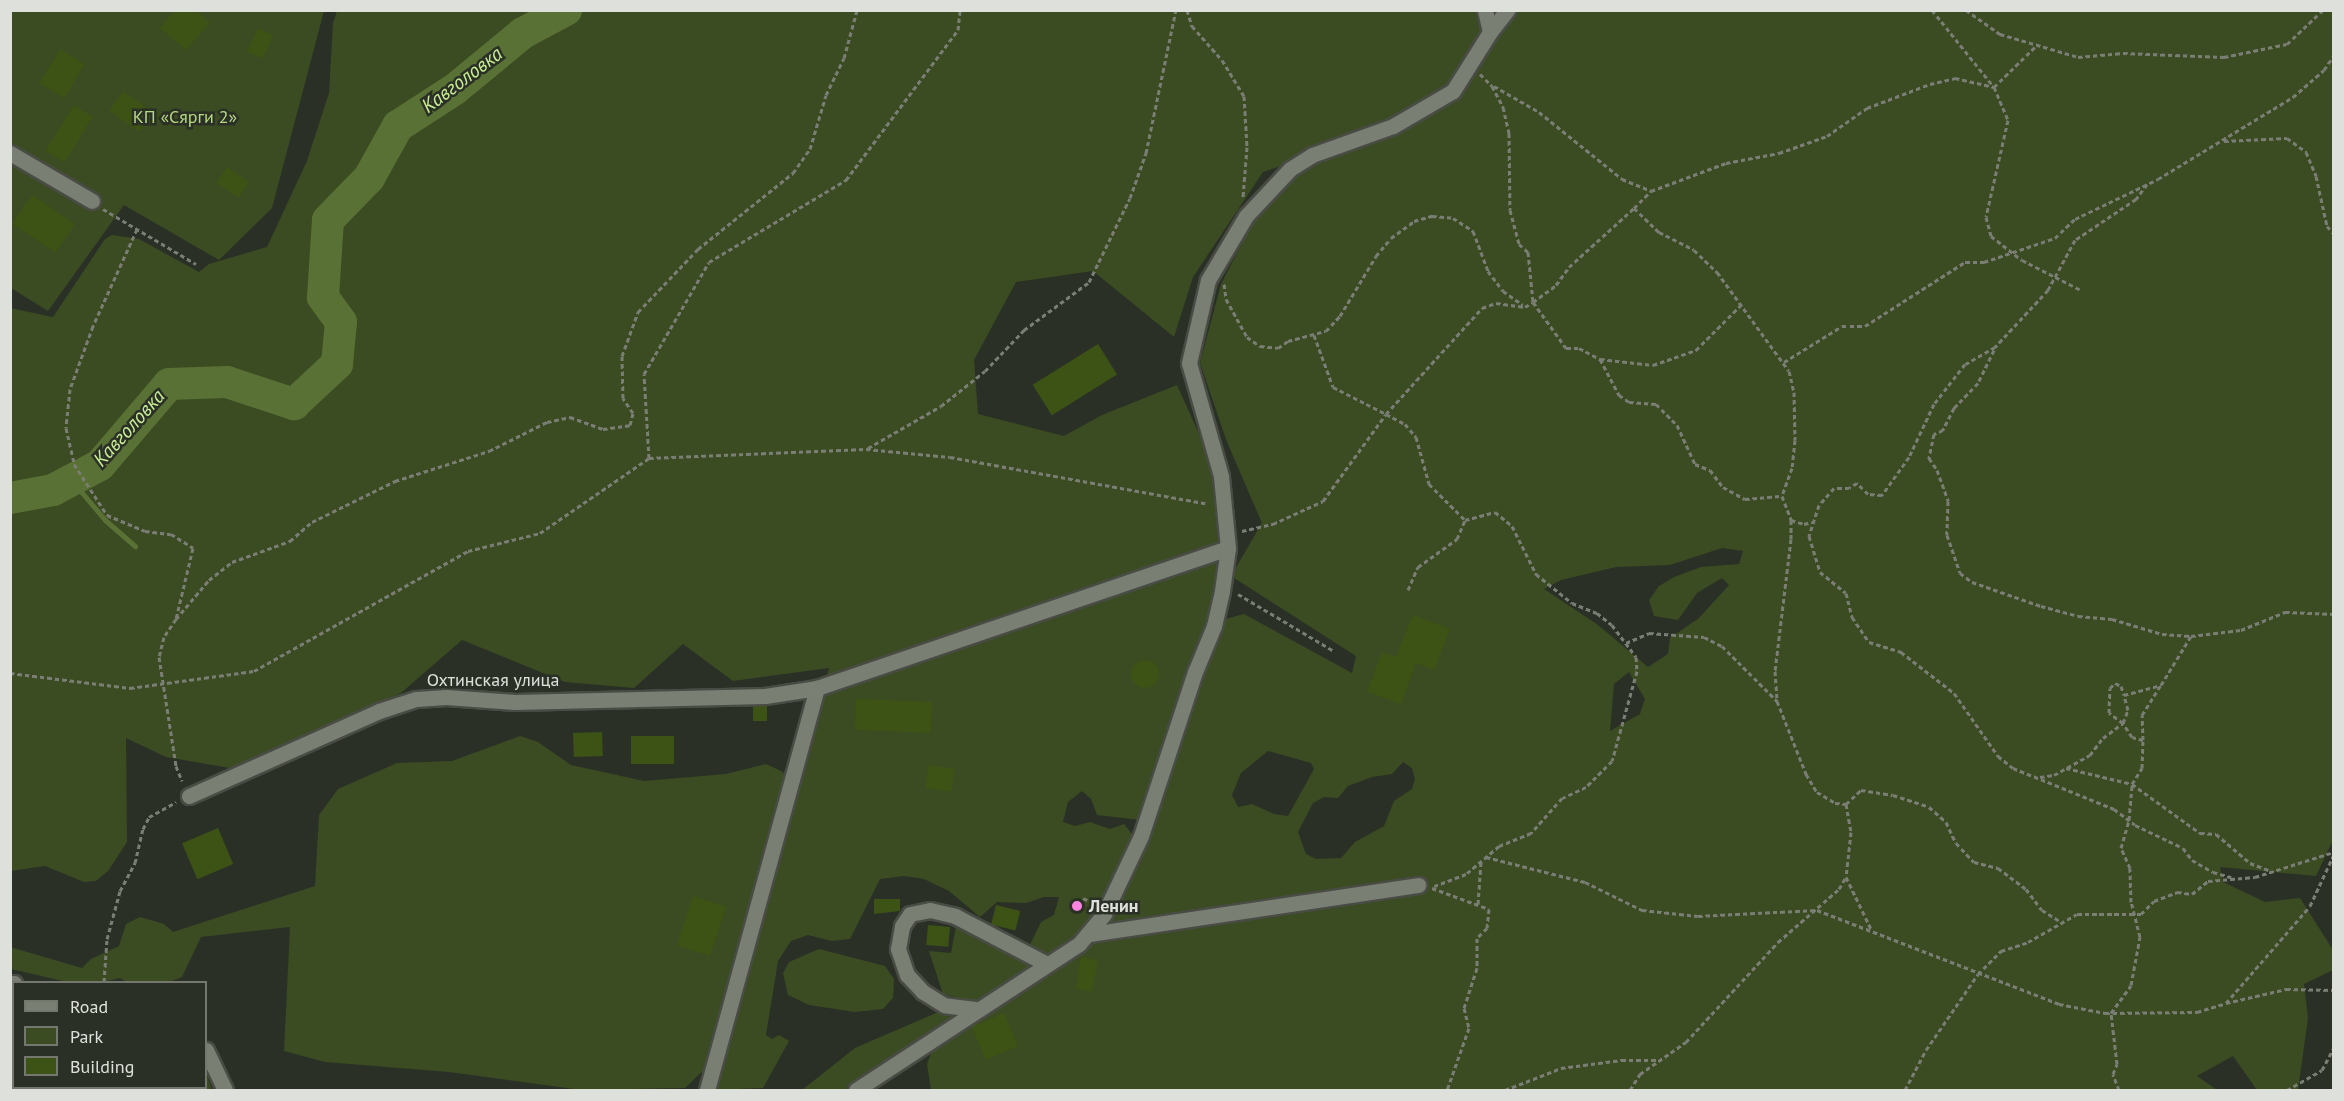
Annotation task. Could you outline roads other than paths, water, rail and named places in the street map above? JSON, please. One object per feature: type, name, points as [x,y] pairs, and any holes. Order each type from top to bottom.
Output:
[{"type":"street","points":[[1485,10],[1490,32]]},
{"type":"street","points":[[856,1090],[1090,934],[1107,909],[1141,836],[1195,672],[1214,626],[1222,591],[1228,541],[1221,476],[1189,363],[1208,280],[1246,216],[1274,182],[1312,155],[1394,126],[1453,91],[1490,32],[1507,10]]},
{"type":"street","points":[[10,153],[92,201]]},
{"type":"street","name":"Охтинская улица","points":[[189,796],[379,711],[416,699],[446,697],[515,702],[765,696],[817,688],[1228,541]]},
{"type":"street","points":[[707,1090],[817,688]]},
{"type":"street","points":[[1090,934],[1424,886]]},
{"type":"street","points":[[975,1009],[944,1005],[923,992],[907,975],[898,949],[902,926],[910,914],[930,910],[956,916],[1045,963]]},
{"type":"street","points":[[207,1052],[225,1090]]},
{"type":"waterway","name":"Кавголовка","points":[[10,498],[53,490],[100,465],[169,384],[227,382],[294,404],[337,364],[341,322],[323,297],[328,220],[369,178],[398,126],[455,89],[523,33],[566,10]]},
{"type":"waterway","points":[[73,482],[105,520],[135,546]]},
{"type":"place","name":"Ленин","points":[[1077,906]]},
{"type":"park label","name":"КП «Сярги 2»","points":[[185,117]]}]
